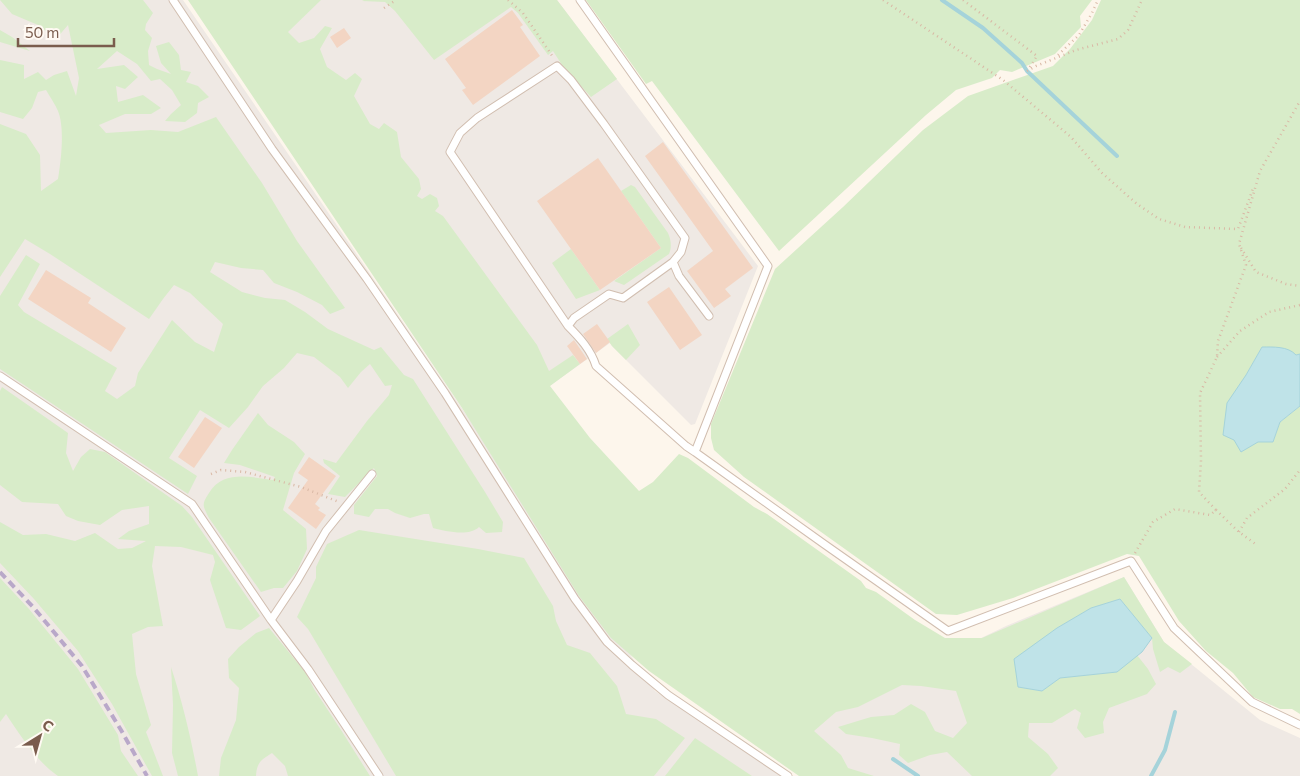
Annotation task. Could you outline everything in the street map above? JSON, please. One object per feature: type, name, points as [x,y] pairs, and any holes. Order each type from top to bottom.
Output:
[{"type":"lane","points":[[173,0],[272,149],[368,279],[445,393],[575,599],[607,642],[668,694],[788,776]]},
{"type":"lane","points":[[580,0],[768,266],[695,452]]},
{"type":"lane","points":[[568,326],[574,318],[609,294],[623,298],[673,262],[681,252],[685,238],[599,116],[571,80],[557,66],[477,118],[460,133],[450,152],[568,326],[593,355],[596,366],[686,446],[948,631],[1130,561],[1174,628],[1252,702],[1300,725]]},
{"type":"lane","points":[[673,262],[679,276],[709,316]]},
{"type":"lane","points":[[0,376],[192,504],[271,620],[308,669],[379,776]]},
{"type":"lane","points":[[271,620],[297,581],[326,531],[372,474]]},
{"type":"path","points":[[384,8],[396,0]]},
{"type":"path","points":[[508,0],[524,13],[557,66]]},
{"type":"path","points":[[883,0],[1003,80],[1071,137],[1102,173],[1138,204],[1159,219],[1185,227],[1238,229],[1260,171],[1300,101]]},
{"type":"path","points":[[963,0],[1037,56],[1028,71],[1056,57],[1118,39],[1128,30],[1142,0]]},
{"type":"path","points":[[1056,57],[1079,35],[1098,0]]},
{"type":"path","points":[[1217,357],[1218,341],[1246,265],[1239,244],[1260,171]]},
{"type":"path","points":[[1239,244],[1256,272],[1286,284],[1300,286]]},
{"type":"path","points":[[1257,545],[1239,532],[1199,492],[1201,461],[1200,393],[1217,357],[1240,331],[1269,312],[1300,305]]},
{"type":"path","points":[[211,474],[221,470],[245,472],[301,487],[347,505]]},
{"type":"path","points":[[1239,532],[1247,518],[1285,489],[1300,470]]},
{"type":"path","points":[[1130,561],[1153,522],[1175,508],[1210,515],[1216,510]]},
{"type":"shaded area","points":[[0,0],[183,0],[655,691],[781,776],[0,776]]},
{"type":"shaded area","points":[[308,0],[557,0],[758,266],[695,424],[691,425],[610,343],[538,394],[272,27]]},
{"type":"shaded area","points":[[1124,577],[1164,642],[1260,720],[1300,738],[1300,776],[825,776],[761,731],[917,669],[1006,626]]},
{"type":"green space","points":[[0,0],[143,0],[153,13],[146,24],[145,30],[152,38],[148,51],[149,65],[171,74],[161,63],[156,46],[169,42],[179,55],[181,70],[191,72],[186,82],[198,86],[209,97],[198,103],[197,113],[185,122],[165,121],[181,105],[172,90],[160,79],[151,81],[137,64],[117,51],[97,69],[124,65],[138,77],[125,89],[116,86],[118,102],[143,95],[161,108],[151,114],[125,114],[99,125],[106,133],[151,130],[178,132],[216,117],[262,183],[297,241],[345,308],[330,314],[322,305],[274,283],[263,270],[241,268],[215,262],[210,272],[242,292],[265,298],[285,300],[328,329],[374,350],[381,347],[404,375],[413,379],[503,522],[502,532],[486,533],[479,527],[463,533],[444,531],[433,528],[429,514],[410,518],[388,509],[375,509],[369,517],[354,514],[354,505],[377,476],[374,468],[345,497],[328,494],[340,476],[324,463],[323,459],[336,463],[389,395],[392,385],[385,386],[370,364],[348,388],[340,377],[314,357],[297,353],[284,368],[263,386],[248,407],[229,428],[200,410],[169,458],[197,476],[188,494],[0,369],[0,296],[26,255],[40,264],[18,305],[24,312],[117,368],[105,391],[117,399],[135,386],[138,373],[172,320],[195,342],[214,352],[223,324],[190,293],[174,285],[149,319],[25,239],[0,277],[0,124],[26,134],[40,155],[41,191],[58,179],[62,135],[58,111],[46,90],[38,92],[32,108],[23,119],[0,112],[0,60],[24,65],[24,79],[38,72],[46,80],[67,71],[76,96],[79,78],[68,25],[56,39],[38,25],[12,14]]},
{"type":"green space","points":[[188,0],[321,0],[288,32],[299,43],[314,38],[325,26],[332,28],[320,49],[327,67],[346,80],[355,73],[362,79],[354,96],[370,124],[379,129],[384,123],[397,132],[401,157],[419,179],[421,189],[417,196],[422,199],[430,194],[437,198],[439,206],[435,211],[443,216],[537,345],[549,371],[573,355],[580,364],[550,386],[590,438],[639,491],[653,482],[679,454],[688,458],[754,507],[767,514],[861,581],[866,588],[876,592],[915,620],[945,638],[982,638],[1124,577],[1164,642],[1192,664],[1180,673],[1168,667],[1160,672],[1153,649],[1152,638],[1120,599],[1091,608],[1057,628],[1018,687],[1042,691],[1060,678],[1117,672],[1137,655],[1148,669],[1156,684],[1147,694],[1109,708],[1103,722],[1104,733],[1085,738],[1077,728],[1081,713],[1075,709],[1052,723],[1029,723],[1028,737],[1048,754],[1058,768],[1050,776],[972,776],[947,752],[930,755],[908,763],[899,755],[900,744],[846,734],[838,727],[871,717],[894,715],[911,704],[925,712],[935,731],[953,738],[967,723],[956,691],[902,685],[858,707],[836,712],[814,731],[841,755],[848,768],[874,776],[799,776],[649,671],[611,638],[579,596],[462,408]]},
{"type":"green space","points":[[557,0],[617,79],[591,97],[562,65],[553,51],[548,55],[518,13],[511,7],[434,60],[395,11],[385,2],[362,1]]},
{"type":"green space","points":[[586,0],[1092,0],[1080,16],[1081,27],[1055,54],[1012,72],[1000,70],[992,78],[956,90],[926,115],[779,251],[652,81],[646,84]]},
{"type":"green space","points":[[1101,0],[1300,0],[1300,354],[1296,355],[1262,347],[1246,375],[1258,442],[1273,442],[1280,422],[1300,406],[1300,714],[1292,709],[1280,709],[1253,697],[1233,673],[1206,651],[1179,621],[1139,556],[1127,554],[1013,598],[957,615],[936,614],[744,477],[714,450],[711,438],[711,424],[775,269],[923,130],[968,96],[1053,66],[1070,49],[1092,20]]},
{"type":"green space","points":[[0,30],[12,37],[30,51],[0,42]]},
{"type":"green space","points":[[631,185],[635,187],[668,233],[671,246],[669,254],[624,285],[614,281],[661,248],[621,191]]},
{"type":"green space","points":[[571,249],[600,290],[576,299],[552,263]]},
{"type":"green space","points":[[628,324],[640,345],[626,360],[607,339]]},
{"type":"green space","points":[[2,387],[68,433],[66,453],[73,471],[81,457],[90,449],[105,452],[182,506],[192,517],[260,616],[241,630],[226,628],[210,580],[215,562],[213,555],[181,547],[155,546],[152,566],[163,626],[148,627],[132,634],[136,674],[151,725],[146,732],[163,776],[152,776],[112,704],[78,651],[34,599],[0,563],[0,522],[23,535],[46,534],[75,541],[95,533],[118,549],[132,548],[146,541],[118,539],[129,531],[149,524],[149,506],[122,510],[100,525],[78,521],[66,516],[58,504],[22,502],[0,485],[0,391]]},
{"type":"green space","points":[[258,413],[268,425],[294,442],[305,454],[294,473],[283,510],[306,529],[307,549],[297,571],[283,588],[274,588],[261,592],[209,518],[204,506],[205,500],[215,486],[229,478],[246,477],[273,480],[275,477],[240,465],[224,463]]},
{"type":"green space","points":[[359,530],[524,558],[553,606],[556,621],[567,645],[590,653],[617,686],[626,714],[656,719],[685,738],[654,776],[396,776],[308,629],[297,617],[316,578],[316,567],[327,544]]},
{"type":"green space","points":[[0,578],[29,609],[78,669],[118,735],[121,751],[138,776],[58,776],[36,756],[6,714],[0,722]]},
{"type":"green space","points":[[269,628],[306,673],[314,689],[370,776],[288,776],[285,766],[272,753],[260,762],[257,767],[256,776],[219,776],[221,758],[236,720],[239,688],[229,678],[228,659],[256,633]]},
{"type":"green space","points":[[171,667],[193,748],[198,776],[178,776],[172,753],[173,705]]},
{"type":"green space","points":[[695,738],[752,776],[665,776]]},
{"type":"water","points":[[1262,347],[1280,348],[1289,350],[1296,355],[1300,354],[1300,406],[1280,422],[1273,442],[1258,442],[1241,452],[1234,440],[1223,435],[1227,403]]},
{"type":"water","points":[[1120,599],[1152,638],[1142,652],[1117,672],[1060,678],[1042,691],[1018,687],[1014,659],[1057,628],[1091,608]]},
{"type":"building","points":[[512,10],[523,25],[520,27],[540,56],[473,105],[462,90],[466,88],[445,59]]},
{"type":"building","points":[[344,28],[351,38],[337,48],[330,37]]},
{"type":"building","points":[[663,142],[753,268],[725,289],[731,296],[714,308],[687,271],[713,251],[645,156]]},
{"type":"building","points":[[598,158],[661,248],[600,290],[537,201]]},
{"type":"building","points":[[46,270],[91,298],[88,303],[126,328],[111,352],[28,299]]},
{"type":"building","points":[[669,287],[702,335],[680,350],[647,302]]},
{"type":"building","points":[[597,324],[610,342],[596,353],[583,334]]},
{"type":"building","points":[[574,340],[587,359],[580,364],[567,346]]},
{"type":"building","points":[[205,417],[222,428],[194,468],[178,457]]},
{"type":"building","points":[[309,457],[336,476],[315,504],[320,508],[318,510],[326,515],[316,529],[288,508],[308,480],[298,473]]},
{"type":"waterway","points":[[942,0],[983,28],[1022,63],[1027,71],[1117,156]]},
{"type":"waterway","points":[[1151,776],[1165,750],[1175,712]]},
{"type":"waterway","points":[[893,759],[918,776]]},
{"type":"railway","points":[[0,572],[34,608],[82,666],[147,776]]}]
